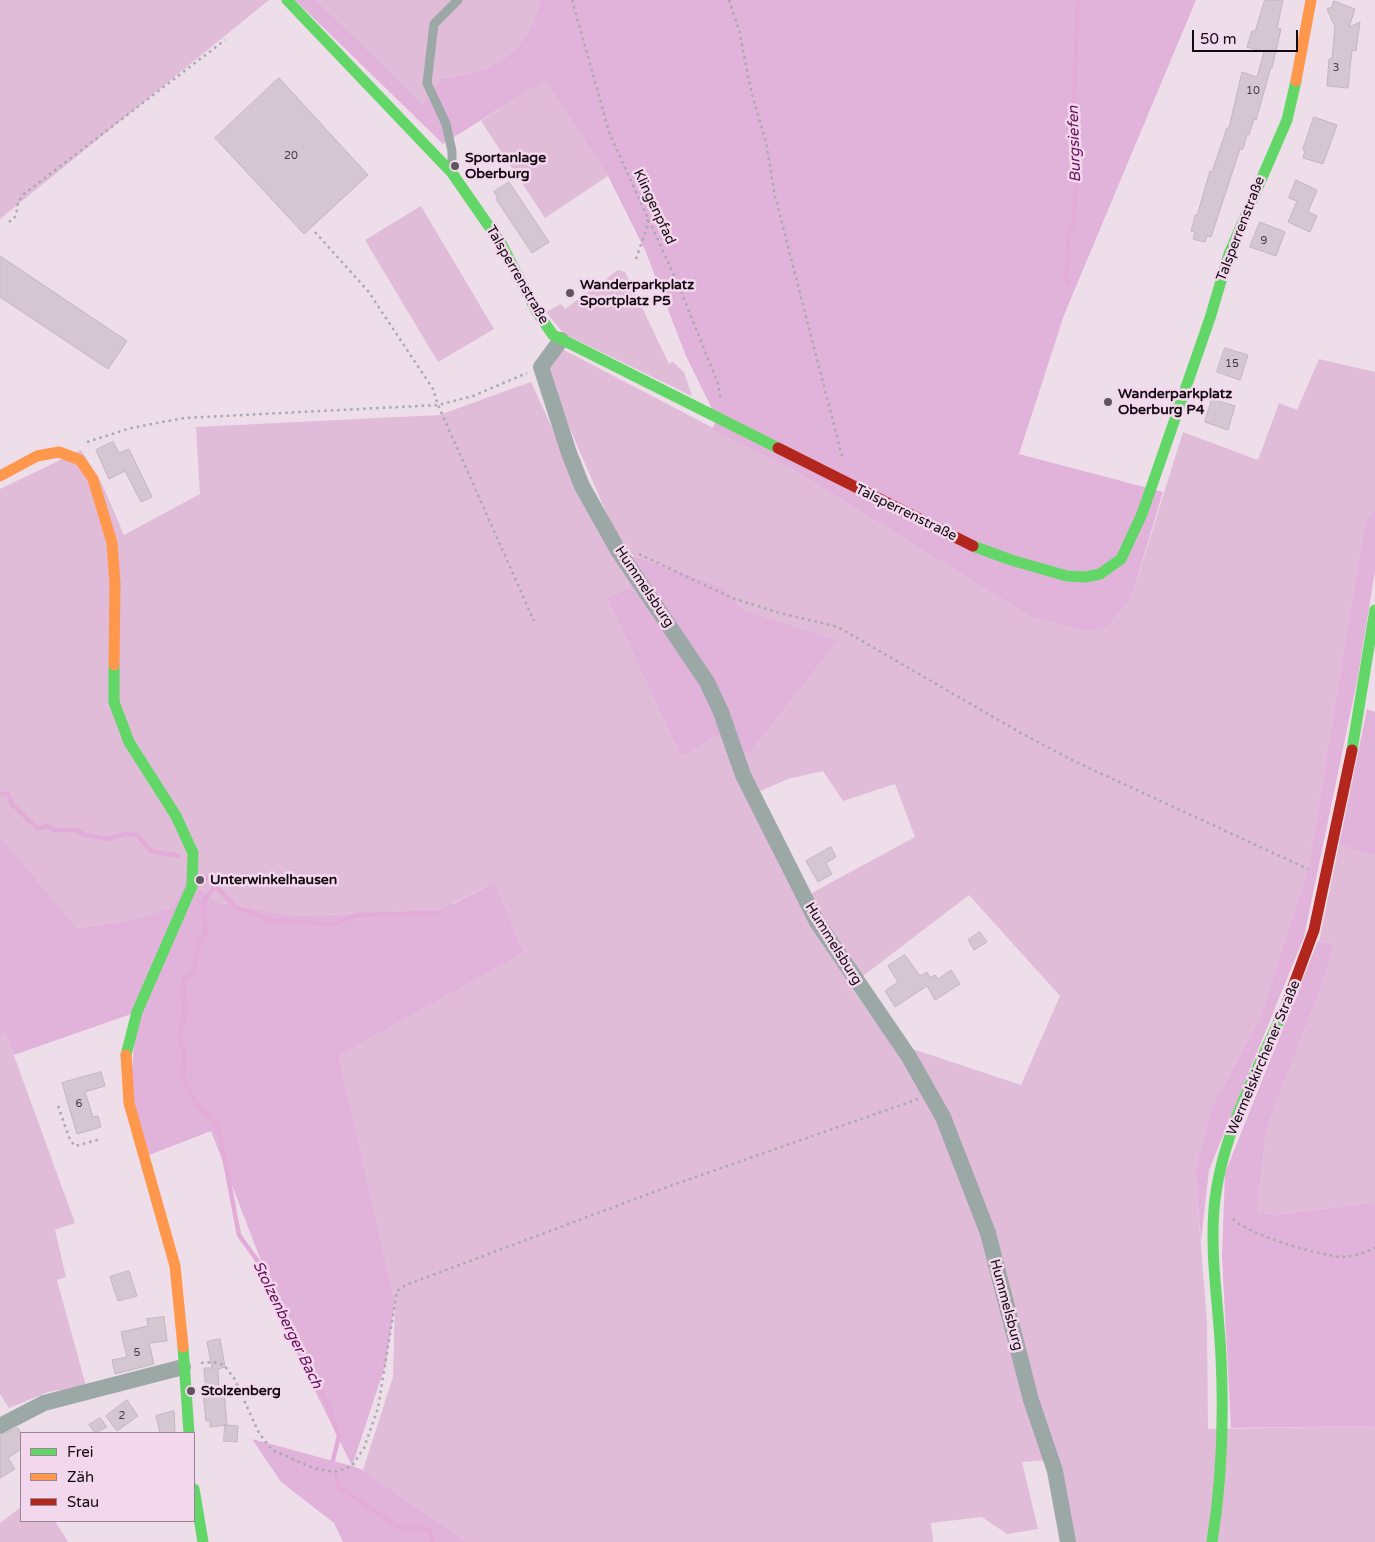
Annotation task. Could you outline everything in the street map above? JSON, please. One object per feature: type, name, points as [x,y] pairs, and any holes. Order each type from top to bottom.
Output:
[{"type":"street","name":"Talsperrenstraße","points":[[287,0],[452,173],[502,245],[544,324],[561,340],[964,542],[1033,568],[1067,576],[1086,577],[1100,574],[1116,564],[1127,549],[1142,514],[1210,318],[1229,254],[1292,105],[1310,0]]},
{"type":"street","points":[[541,367],[561,340]]},
{"type":"street","name":"Hummelsburg","points":[[541,367],[574,468],[619,552],[707,682],[721,712],[743,775],[817,922],[931,1094],[943,1117],[983,1215],[1031,1400],[1055,1471],[1068,1542]]},
{"type":"street","points":[[0,476],[37,456],[60,452],[75,456],[84,465],[99,496],[112,543],[115,622],[113,684],[119,719],[129,742],[176,816],[190,843],[194,865],[192,886],[181,915],[137,1012],[126,1051],[129,1103],[175,1266],[180,1295],[183,1367],[189,1432]]},
{"type":"street","name":"Wermelskirchener Straße","points":[[1212,1542],[1219,1498],[1222,1459],[1222,1358],[1213,1247],[1218,1181],[1224,1152],[1239,1110],[1286,1007],[1307,955],[1327,878],[1351,753],[1375,610]]},
{"type":"street","points":[[0,1426],[44,1404],[183,1367]]},
{"type":"street","points":[[195,1496],[203,1542]]},
{"type":"lane","points":[[452,173],[452,151],[448,131],[427,83],[434,24],[458,0]]},
{"type":"path","name":"Klingenpfad","points":[[572,0],[610,135],[648,216],[718,384],[721,406],[717,419]]},
{"type":"path","points":[[729,0],[740,30],[752,95],[766,142],[774,196],[839,438],[847,483]]},
{"type":"path","points":[[9,222],[16,216],[18,202],[24,194],[225,40]]},
{"type":"path","points":[[636,259],[647,228],[648,216]]},
{"type":"path","points":[[315,232],[368,291],[433,388],[438,405],[534,620]]},
{"type":"path","points":[[60,452],[131,428],[184,418],[438,405],[473,396],[541,367]]},
{"type":"path","points":[[619,552],[638,554],[732,598],[780,613],[838,627],[1019,732],[1074,760],[1327,878]]},
{"type":"path","points":[[183,1367],[213,1362],[224,1366],[234,1378],[259,1433],[272,1450],[313,1468],[335,1472],[352,1466],[364,1448],[378,1408],[397,1291],[406,1285],[670,1186],[931,1094]]},
{"type":"path","points":[[58,1106],[70,1140],[76,1146],[101,1139]]},
{"type":"path","points":[[1231,1217],[1251,1231],[1332,1255],[1349,1256],[1375,1248]]},
{"type":"shaded area","points":[[0,0],[269,0],[0,219]]},
{"type":"shaded area","points":[[295,0],[317,0],[422,104],[441,78],[477,71],[492,65],[517,47],[534,19],[540,0],[1196,0],[1064,315],[1019,454],[1163,492],[1131,599],[1110,624],[1099,630],[1082,631],[1029,616],[790,468],[712,429],[717,419],[686,356],[645,250],[608,176],[545,80],[443,144]]},
{"type":"shaded area","points":[[317,0],[540,0],[534,19],[517,47],[492,65],[477,71],[441,78],[422,104]]},
{"type":"shaded area","points":[[545,79],[608,176],[545,218],[481,121]]},
{"type":"shaded area","points":[[421,206],[494,329],[438,362],[365,240]]},
{"type":"shaded area","points":[[618,270],[625,272],[669,364],[673,362],[684,372],[692,396],[564,334],[546,312],[561,304],[565,309]]},
{"type":"shaded area","points":[[562,349],[790,468],[1029,616],[1082,631],[1110,624],[1131,599],[1183,432],[1258,460],[1279,403],[1297,410],[1319,359],[1375,372],[1375,508],[1365,523],[1308,869],[1259,1020],[1211,1108],[1195,1169],[1207,1323],[1208,1429],[1375,1426],[1375,1542],[1072,1542],[1049,1460],[1022,1462],[1038,1529],[1007,1534],[982,1517],[931,1523],[933,1542],[467,1542],[363,1470],[393,1377],[395,1302],[339,1056],[524,953],[495,882],[453,903],[446,933],[411,911],[297,916],[216,902],[186,878],[173,907],[131,920],[75,928],[0,836],[0,489],[81,450],[103,486],[124,535],[200,494],[196,427],[439,415],[531,382],[586,502],[621,565],[630,587],[607,598],[681,757],[717,736],[749,754],[839,640],[743,610],[724,587],[634,556],[618,540],[561,408],[548,363]],"holes":[[[823,771],[843,801],[895,784],[915,837],[808,895],[747,797],[788,779]],[[969,895],[1060,996],[1021,1085],[889,1041],[850,986]]]},
{"type":"shaded area","points":[[1375,508],[1375,571],[1358,676],[1304,937],[1209,1170],[1201,1242],[1195,1169],[1211,1108],[1259,1020],[1308,869],[1365,523]]},
{"type":"shaded area","points":[[634,556],[724,587],[743,610],[839,640],[749,754],[717,736],[681,757],[607,598],[630,587],[621,565]]},
{"type":"shaded area","points":[[1367,709],[1375,712],[1375,856],[1339,845]]},
{"type":"shaded area","points":[[0,836],[76,928],[131,920],[173,907],[186,878],[216,902],[297,916],[441,910],[495,882],[524,953],[339,1056],[395,1302],[386,1363],[352,1466],[297,1354],[211,1131],[144,1157],[129,1103],[137,1012],[14,1055],[5,1032],[0,1035]]},
{"type":"shaded area","points":[[1339,845],[1375,856],[1375,1202],[1276,1215],[1257,1212],[1266,1130],[1321,988],[1334,945],[1319,941]]},
{"type":"shaded area","points":[[1318,941],[1334,945],[1321,988],[1266,1130],[1257,1212],[1276,1215],[1375,1202],[1375,1426],[1231,1428],[1222,1256],[1225,1173]]},
{"type":"shaded area","points":[[5,1031],[75,1223],[55,1230],[66,1277],[57,1280],[86,1386],[48,1392],[9,1408],[0,1394],[0,1035]]},
{"type":"shaded area","points":[[252,1439],[363,1470],[467,1542],[343,1542],[334,1523],[281,1482]]},
{"type":"shaded area","points":[[20,1508],[20,1522],[56,1522],[68,1542],[0,1542],[0,1523]]},
{"type":"building","points":[[1265,0],[1283,0],[1277,28],[1281,29],[1272,68],[1256,120],[1254,119],[1249,135],[1247,134],[1243,149],[1240,149],[1211,237],[1207,236],[1205,242],[1193,239],[1195,232],[1191,231],[1195,215],[1197,216],[1210,171],[1212,172],[1227,128],[1229,128],[1242,72],[1257,77],[1264,52],[1247,47],[1252,31],[1255,31]]},
{"type":"building","points":[[1334,1],[1355,9],[1349,27],[1360,22],[1356,51],[1352,50],[1348,88],[1327,86],[1329,59],[1332,59],[1335,27],[1327,9],[1332,7]]},
{"type":"building","points":[[279,78],[368,175],[304,234],[215,138]]},
{"type":"building","points":[[1314,117],[1337,125],[1323,164],[1303,158],[1305,151],[1303,150]]},
{"type":"building","points":[[1296,180],[1317,190],[1308,212],[1317,216],[1310,232],[1288,222],[1297,201],[1289,198]]},
{"type":"building","points":[[509,182],[549,242],[532,253],[496,199],[498,198],[494,192]]},
{"type":"building","points":[[1260,222],[1285,232],[1276,256],[1250,247]]},
{"type":"building","points":[[0,256],[127,341],[108,369],[0,297]]},
{"type":"building","points":[[1225,348],[1248,355],[1240,380],[1217,372]]},
{"type":"building","points":[[1212,399],[1235,406],[1228,430],[1205,422]]},
{"type":"building","points":[[113,442],[119,453],[129,449],[152,497],[141,502],[125,471],[109,479],[96,450]]},
{"type":"building","points":[[831,847],[836,857],[826,863],[832,874],[818,882],[806,861]]},
{"type":"building","points":[[980,932],[987,942],[974,950],[968,940]]},
{"type":"building","points":[[905,955],[920,976],[927,972],[930,978],[935,975],[938,979],[951,970],[960,984],[935,1000],[927,986],[895,1007],[885,991],[898,982],[888,966]]},
{"type":"building","points":[[101,1072],[105,1086],[85,1092],[93,1117],[98,1116],[101,1127],[77,1134],[62,1083]]},
{"type":"building","points":[[129,1271],[137,1296],[118,1301],[110,1277]]},
{"type":"building","points":[[164,1317],[167,1341],[149,1343],[154,1364],[115,1374],[112,1360],[127,1357],[121,1332],[148,1326],[147,1319]]},
{"type":"building","points":[[220,1339],[225,1367],[218,1369],[219,1392],[224,1391],[227,1425],[210,1427],[210,1421],[206,1421],[203,1393],[206,1393],[204,1368],[212,1368],[207,1342]]},
{"type":"building","points":[[127,1400],[138,1416],[117,1431],[106,1416]]},
{"type":"building","points":[[174,1411],[175,1432],[160,1432],[156,1416]]},
{"type":"building","points":[[100,1418],[107,1427],[94,1432],[89,1425]]},
{"type":"building","points":[[225,1425],[238,1426],[237,1442],[224,1441]]},
{"type":"building","points":[[18,1428],[20,1432],[20,1450],[8,1458],[15,1469],[0,1478],[0,1436]]},
{"type":"waterway","name":"Burgsiefen","points":[[1069,284],[1065,277],[1069,254],[1067,235],[1074,222],[1078,178],[1073,120],[1078,0]]},
{"type":"waterway","points":[[0,794],[8,794],[12,804],[38,829],[47,826],[54,830],[76,830],[85,835],[107,839],[125,834],[137,835],[151,851],[178,856]]},
{"type":"waterway","points":[[207,878],[236,907],[271,921],[336,924],[356,915],[435,913]]},
{"type":"waterway","name":"Stolzenberger Bach","points":[[215,886],[203,903],[206,931],[198,947],[193,974],[185,979],[182,991],[186,1008],[179,1037],[185,1056],[182,1076],[196,1103],[209,1115],[219,1130],[239,1235],[262,1267],[330,1411],[339,1436],[333,1460]]},
{"type":"waterway","name":"Stolzenberger Bach","points":[[336,1476],[339,1487],[397,1526],[430,1530],[432,1542]]},
{"type":"traffic: fast","points":[[287,0],[452,173],[502,245],[537,312],[553,335],[778,448]]},
{"type":"traffic: fast","points":[[973,546],[1011,560],[1067,576],[1085,577],[1100,574],[1121,559],[1142,514],[1210,318],[1229,254],[1287,120],[1296,81]]},
{"type":"traffic: fast","points":[[1352,750],[1375,610]]},
{"type":"traffic: fast","points":[[114,665],[114,702],[129,742],[176,816],[193,853],[192,886],[137,1012],[126,1055]]},
{"type":"traffic: fast","points":[[1212,1542],[1220,1473],[1222,1426],[1221,1357],[1213,1246],[1214,1209],[1218,1182],[1232,1130],[1287,1003]]},
{"type":"traffic: fast","points":[[183,1347],[189,1432]]},
{"type":"traffic: fast","points":[[195,1495],[203,1542]]},
{"type":"traffic: slow","points":[[1296,81],[1311,0]]},
{"type":"traffic: slow","points":[[0,476],[37,456],[59,452],[80,460],[93,479],[112,543],[115,584],[114,665]]},
{"type":"traffic: slow","points":[[126,1055],[129,1103],[175,1266],[183,1347]]},
{"type":"traffic: jam","points":[[778,448],[973,546]]},
{"type":"traffic: jam","points":[[1287,1003],[1314,930],[1352,750]]},
{"type":"place","name":"Sportanlage Oberburg","points":[[455,166]]},
{"type":"place","name":"Wanderparkplatz Sportplatz P5","points":[[570,293]]},
{"type":"place","name":"Wanderparkplatz Oberburg P4","points":[[1108,402]]},
{"type":"place","name":"Unterwinkelhausen","points":[[200,880]]},
{"type":"place","name":"Stolzenberg","points":[[191,1391]]}]
